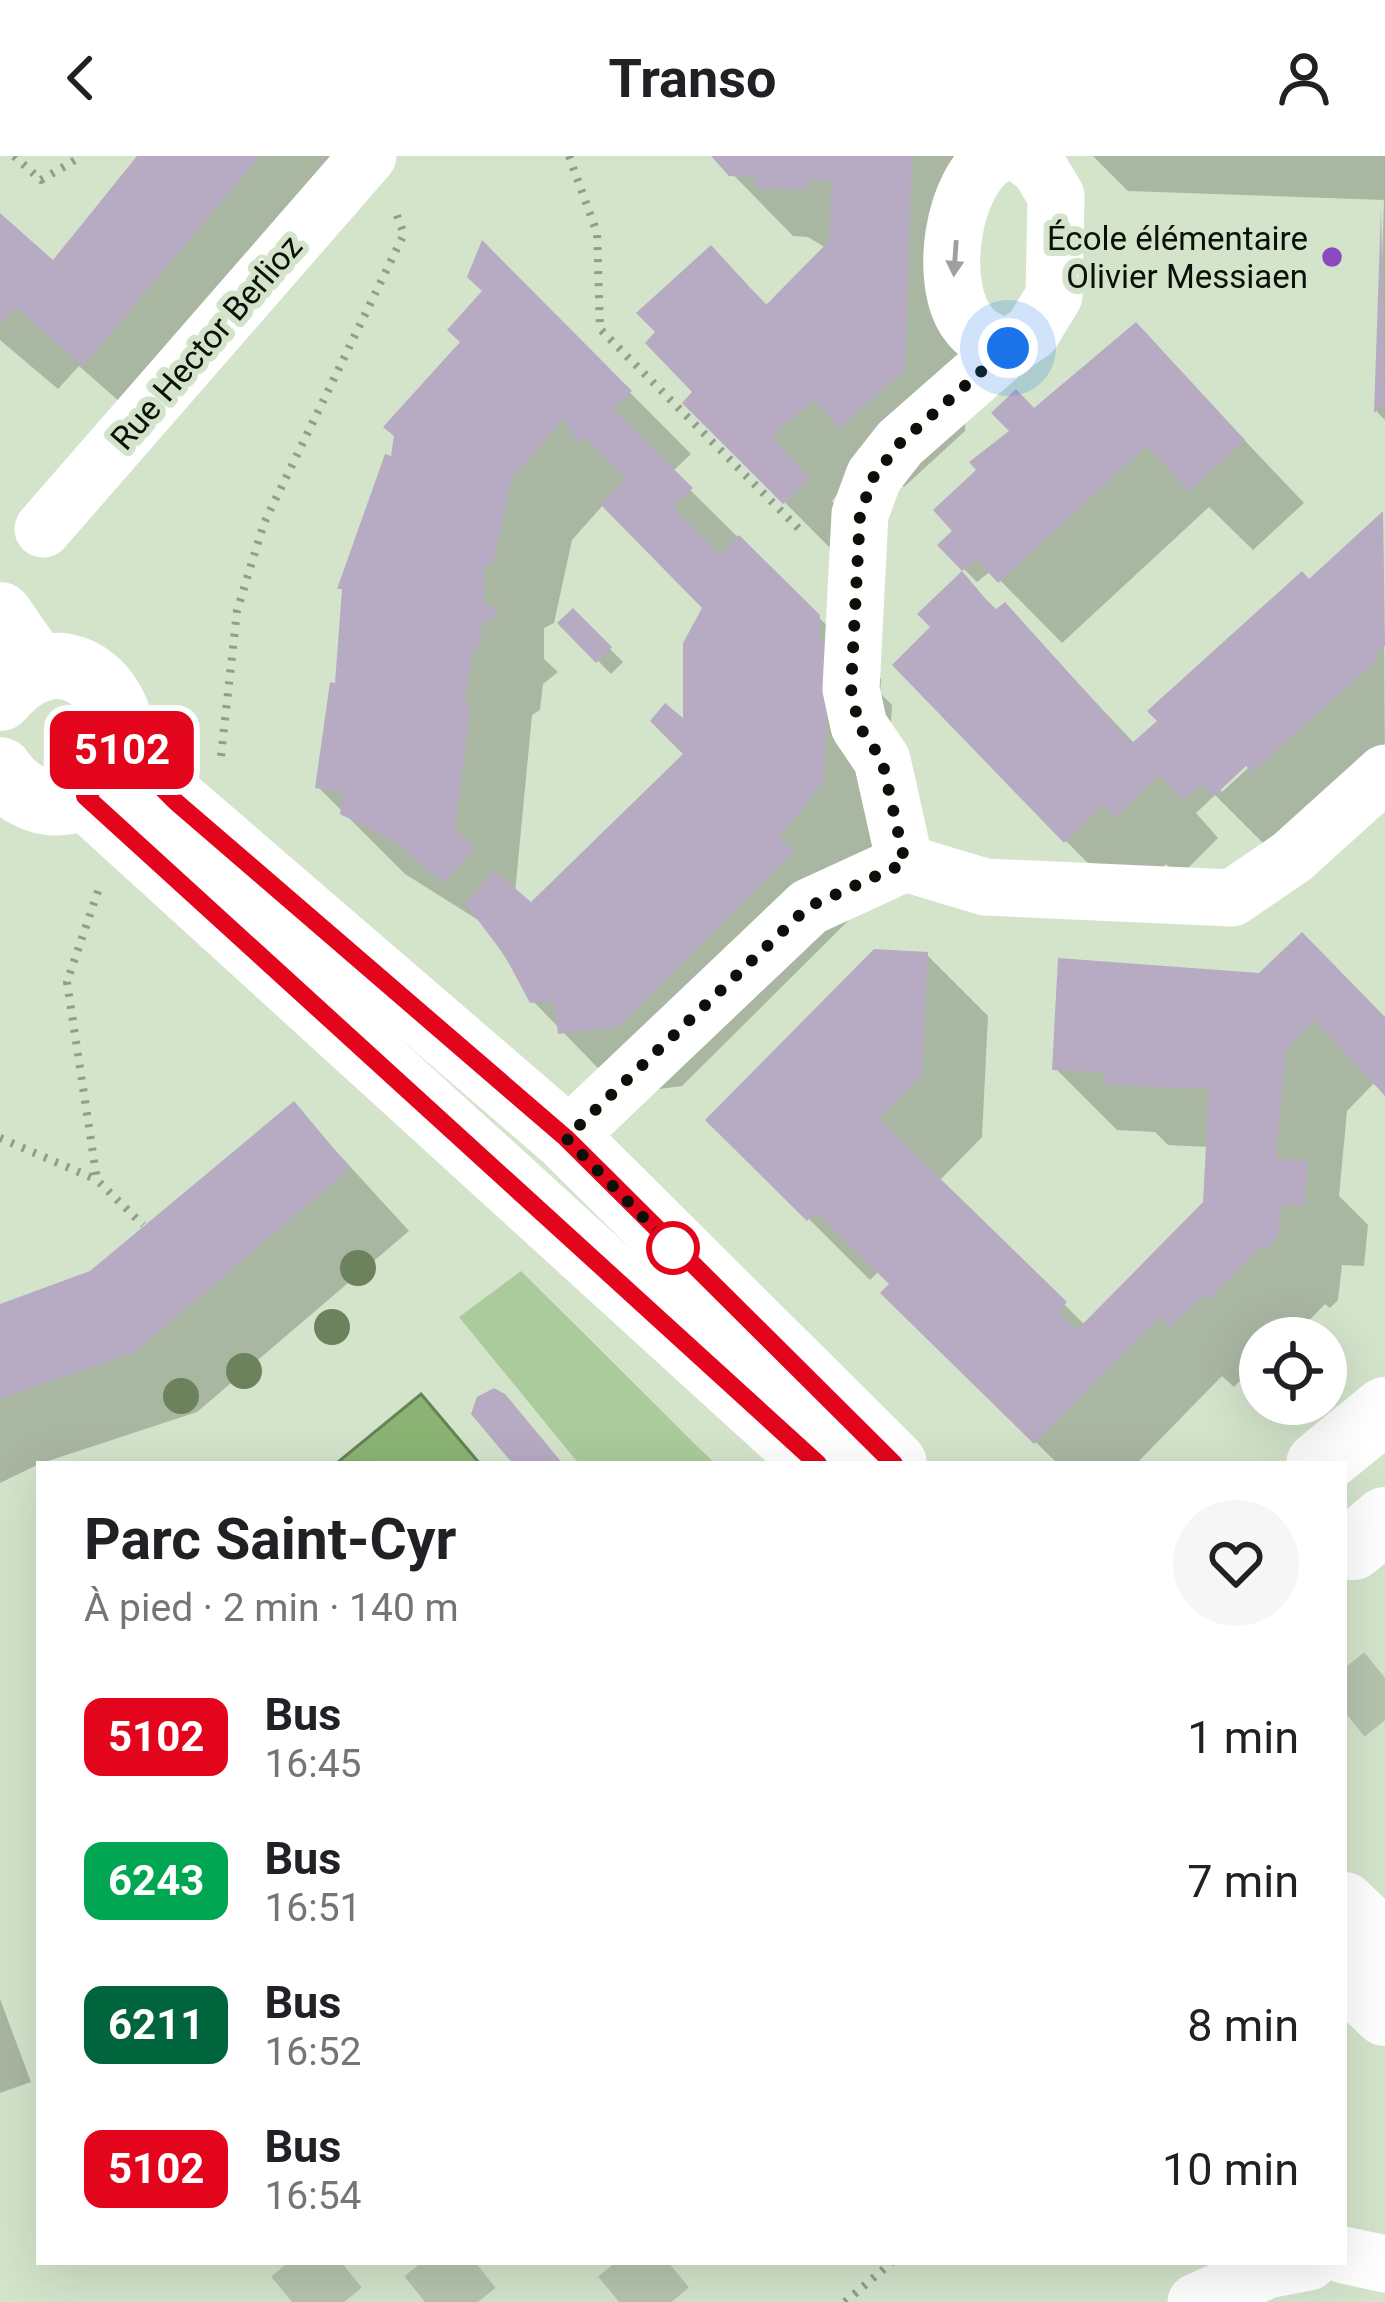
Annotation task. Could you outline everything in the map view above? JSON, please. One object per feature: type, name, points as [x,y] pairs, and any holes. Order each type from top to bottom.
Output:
[{"type":"main road","points":[[0,615],[19,684],[84,673],[117,704],[113,795],[308,997],[815,1461]]},
{"type":"main road","points":[[0,770],[22,793],[43,802],[113,795],[176,802],[566,1138],[891,1461]]},
{"type":"main road","points":[[308,997],[363,1012],[488,1120],[533,1136],[566,1138]]},
{"type":"main road","points":[[1323,1461],[1385,1410]]},
{"type":"main road","points":[[1347,1908],[1385,1945]]},
{"type":"main road","points":[[1347,1976],[1385,2013]]},
{"type":"street","points":[[995,156],[982,164],[959,196],[953,287],[966,321],[984,339],[1008,348]]},
{"type":"street","points":[[905,863],[882,760],[859,726],[851,689],[860,514],[874,476],[900,443],[1032,332],[1054,296],[1056,196],[1040,169],[1024,156]]},
{"type":"street","name":"Rue Hector Berlioz","points":[[44,529],[379,176]]},
{"type":"street","points":[[566,1138],[808,907],[905,863],[985,887],[1232,898],[1292,857],[1385,772]]},
{"type":"street","points":[[1347,2256],[1385,2264]]},
{"type":"street","points":[[1196,2302],[1267,2270],[1293,2265]]},
{"type":"path","points":[[14,156],[41,180],[82,156]]},
{"type":"path","points":[[569,156],[597,232],[601,328],[854,584]]},
{"type":"path","points":[[221,756],[237,611],[264,523],[404,234],[379,176]]},
{"type":"path","points":[[97,1180],[67,982],[94,898],[113,795]]},
{"type":"path","points":[[0,1138],[97,1180],[143,1225]]},
{"type":"path","points":[[845,2302],[888,2265]]},
{"type":"shaded area","points":[[521,1271],[713,1461],[577,1461],[459,1317]]},
{"type":"shaded area","points":[[421,1394],[477,1461],[339,1461]]},
{"type":"building","points":[[137,156],[260,156],[83,366],[16,307],[0,325],[0,213],[53,260]]},
{"type":"building","points":[[711,156],[912,156],[905,369],[840,428],[814,400],[781,427],[773,438],[810,479],[783,504],[682,403],[692,392],[645,343],[655,332],[636,313],[711,245],[766,305],[829,241],[832,181],[807,180],[806,190],[755,188],[756,177],[729,176]]},
{"type":"building","points":[[1381,207],[1385,404],[1374,413]]},
{"type":"building","points":[[482,240],[632,391],[613,409],[693,488],[673,507],[720,554],[739,535],[820,615],[819,641],[832,641],[823,783],[779,837],[794,852],[620,1026],[558,1034],[554,1001],[530,1003],[505,956],[465,903],[495,871],[531,902],[683,754],[650,721],[665,703],[683,718],[683,643],[702,608],[600,504],[626,479],[585,437],[577,442],[564,418],[512,478],[493,562],[484,567],[484,604],[498,608],[495,618],[482,623],[479,648],[472,654],[455,829],[474,849],[444,883],[395,842],[340,814],[343,792],[315,788],[330,682],[335,683],[342,589],[337,589],[385,454],[391,456],[394,436],[383,427],[460,342],[447,330],[482,291],[467,277]]},
{"type":"building","points":[[1136,322],[1245,440],[1189,491],[1147,446],[998,583],[977,560],[962,571],[937,545],[952,531],[933,510],[976,470],[969,462],[1009,431],[991,413],[1016,389],[1034,408]]},
{"type":"building","points":[[1383,511],[1385,646],[1374,656],[1377,660],[1252,772],[1246,766],[1213,797],[1201,784],[1183,800],[1159,775],[1115,818],[1103,805],[1064,843],[892,665],[930,627],[917,614],[962,571],[995,610],[1005,602],[1132,743],[1157,721],[1147,711],[1302,571],[1309,579]]},
{"type":"building","points":[[573,608],[612,647],[596,663],[557,623]]},
{"type":"building","points":[[1302,932],[1385,1017],[1385,1096],[1315,1020],[1286,1049],[1276,1158],[1308,1161],[1304,1206],[1282,1205],[1277,1239],[1266,1249],[1262,1245],[1208,1300],[1203,1295],[1170,1328],[1159,1317],[1034,1444],[880,1293],[889,1284],[816,1212],[807,1221],[705,1120],[874,949],[928,952],[922,1075],[879,1119],[1067,1302],[1058,1312],[1077,1330],[1203,1202],[1209,1089],[1104,1085],[1105,1072],[1052,1070],[1058,958],[1259,973]]},
{"type":"building","points":[[294,1101],[350,1168],[135,1352],[0,1399],[0,1304],[90,1271]]},
{"type":"building","points":[[494,1388],[505,1394],[561,1461],[510,1461],[471,1414],[477,1397]]},
{"type":"tunnel","points":[[1347,1709],[1385,1678]]},
{"type":"tunnel","points":[[292,2302],[337,2265]]},
{"type":"tunnel","points":[[425,2302],[471,2265]]},
{"type":"tunnel","points":[[619,2302],[664,2265]]},
{"type":"bus line","name":"5102","points":[[815,1461],[85,796],[116,769],[123,749],[176,802],[566,1138],[891,1461]]},
{"type":"place","name":"École élémentaire Olivier Messiaen","points":[[1332,257]]},
{"type":"route","points":[[673,1248],[566,1138],[808,907],[905,863],[882,760],[859,726],[851,689],[860,514],[874,476],[900,443],[1008,348]]}]
